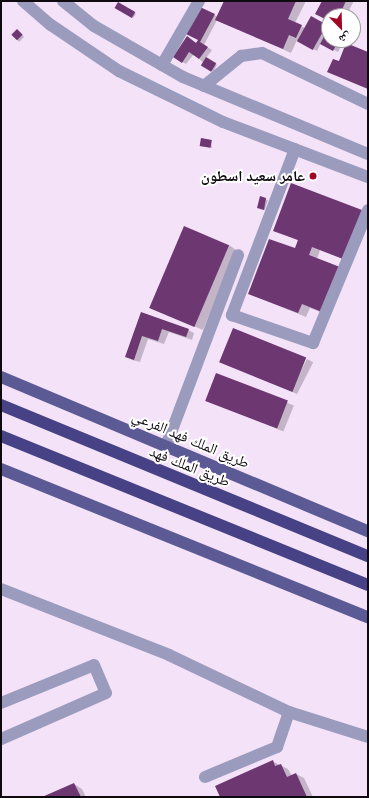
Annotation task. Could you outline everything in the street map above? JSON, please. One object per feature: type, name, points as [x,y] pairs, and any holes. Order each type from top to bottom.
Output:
[{"type":"highway","name":"طريق الملك فهد","points":[[1,405],[368,556]]},
{"type":"highway","points":[[1,436],[368,585]]},
{"type":"main road","name":"طريق الملك فهد الفرعي","points":[[1,377],[368,531]]},
{"type":"main road","points":[[1,469],[368,617]]},
{"type":"street","points":[[23,1],[51,25],[119,71],[223,122],[368,177]]},
{"type":"street","points":[[63,1],[94,26],[162,65],[204,86],[368,154]]},
{"type":"street","points":[[162,65],[199,1]]},
{"type":"street","points":[[204,86],[241,56],[262,54],[368,104]]},
{"type":"street","points":[[295,149],[232,315],[313,343],[368,210]]},
{"type":"street","points":[[166,446],[238,255]]},
{"type":"street","points":[[1,589],[169,655],[289,712],[368,737]]},
{"type":"street","points":[[1,703],[94,665],[106,693],[1,739]]},
{"type":"street","points":[[205,777],[277,746],[289,712]]},
{"type":"building","points":[[224,1],[296,1],[288,19],[302,25],[296,38],[289,35],[283,49],[215,20]]},
{"type":"building","points":[[322,1],[346,1],[343,8],[321,8],[321,17],[315,14]]},
{"type":"building","points":[[118,2],[135,12],[132,18],[114,8]]},
{"type":"building","points":[[200,7],[215,14],[200,42],[208,47],[199,59],[189,52],[182,63],[173,57],[187,36],[196,43],[198,40],[186,34]]},
{"type":"building","points":[[311,16],[321,22],[321,35],[313,50],[297,41]]},
{"type":"building","points":[[17,29],[23,35],[17,40],[11,35]]},
{"type":"building","points":[[327,48],[335,48],[333,51]]},
{"type":"building","points":[[344,48],[358,48],[368,52],[368,89],[327,72],[333,59],[339,61]]},
{"type":"building","points":[[206,57],[216,63],[211,72],[201,66]]},
{"type":"building","points":[[201,138],[212,140],[210,148],[200,146]]},
{"type":"building","points":[[291,183],[362,210],[343,259],[312,247],[309,255],[340,267],[322,312],[302,304],[298,313],[248,294],[269,239],[295,248],[298,240],[273,231]]},
{"type":"building","points":[[260,196],[266,198],[264,210],[257,208]]},
{"type":"building","points":[[184,226],[229,245],[194,327],[149,308]]},
{"type":"building","points":[[141,312],[189,329],[186,337],[162,329],[158,341],[142,336],[134,360],[125,357]]},
{"type":"building","points":[[233,328],[306,358],[292,392],[219,362]]},
{"type":"building","points":[[216,373],[288,401],[277,429],[205,401]]},
{"type":"building","points":[[273,760],[275,766],[281,764],[287,777],[296,773],[307,797],[220,797],[215,786]]},
{"type":"building","points":[[74,783],[81,797],[42,797]]},
{"type":"place","name":"عامر سعيد اسطون","points":[[313,176]]}]
